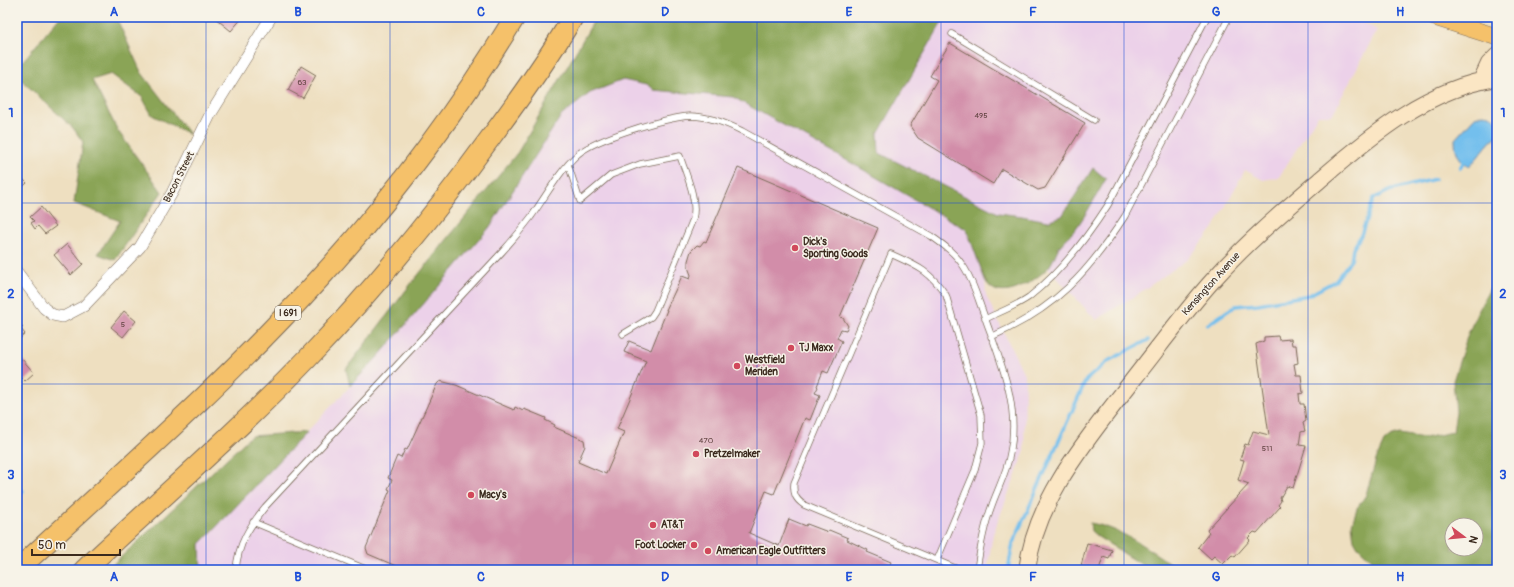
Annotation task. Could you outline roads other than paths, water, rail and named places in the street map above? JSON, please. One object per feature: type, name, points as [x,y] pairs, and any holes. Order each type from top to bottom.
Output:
[{"type":"highway","name":"I 691","points":[[17,570],[201,399],[320,278],[371,218],[439,131],[475,81],[515,17]]},
{"type":"highway","points":[[84,570],[273,393],[349,314],[397,258],[462,177],[525,90],[573,17]]},
{"type":"main road","points":[[1434,17],[1497,37]]},
{"type":"main road","name":"Kensington Avenue","points":[[1027,570],[1038,528],[1048,503],[1076,456],[1188,309],[1214,279],[1264,228],[1384,127],[1422,103],[1489,79],[1487,67],[1497,56]]},
{"type":"street","name":"Bacon Street","points":[[17,272],[44,308],[53,315],[63,317],[74,313],[84,306],[140,247],[172,192],[210,115],[270,17]]},
{"type":"lane","points":[[985,319],[1008,309],[1028,297],[1061,267],[1092,230],[1108,206],[1207,17]]},
{"type":"lane","points":[[992,337],[1017,326],[1057,299],[1076,281],[1108,242],[1125,216],[1229,17]]},
{"type":"lane","points":[[952,34],[1094,120]]},
{"type":"lane","points":[[236,570],[238,552],[244,536],[253,522],[502,252],[531,217],[568,164],[578,154],[592,144],[610,137],[690,116],[725,122],[944,245],[965,267],[992,337],[1010,393],[1013,432],[1011,453],[984,528],[977,570]]},
{"type":"lane","points":[[568,164],[580,201],[611,175],[640,164],[680,156],[694,201],[695,211],[693,219],[655,311],[651,317],[623,334]]},
{"type":"lane","points":[[937,560],[975,470],[982,443],[981,415],[946,295],[937,281],[924,270],[891,254],[794,483],[794,496],[804,505],[960,570]]},
{"type":"lane","points":[[253,522],[368,570]]},
{"type":"water","points":[[1483,114],[1490,115],[1497,121],[1497,136],[1469,166],[1462,161],[1458,155],[1455,139],[1475,117]]},
{"type":"waterway","points":[[1460,168],[1465,159]]},
{"type":"waterway","points":[[1207,325],[1235,306],[1258,304],[1309,295],[1335,281],[1351,260],[1353,249],[1361,235],[1374,198],[1392,190],[1435,179]]},
{"type":"waterway","points":[[1008,570],[1013,543],[1086,380],[1108,361],[1148,340]]},
{"type":"waterway","points":[[17,488],[23,491]]},
{"type":"place","name":"Dick's Sporting Goods","points":[[795,248]]},
{"type":"place","name":"TJ Maxx","points":[[791,348]]},
{"type":"place","name":"Westfield Meriden","points":[[737,366]]},
{"type":"place","name":"Pretzelmaker","points":[[696,454]]},
{"type":"place","name":"Macy's","points":[[471,495]]},
{"type":"place","name":"AT&T","points":[[653,525]]},
{"type":"place","name":"Foot Locker","points":[[694,545]]},
{"type":"place","name":"American Eagle Outfitters","points":[[708,551]]}]
